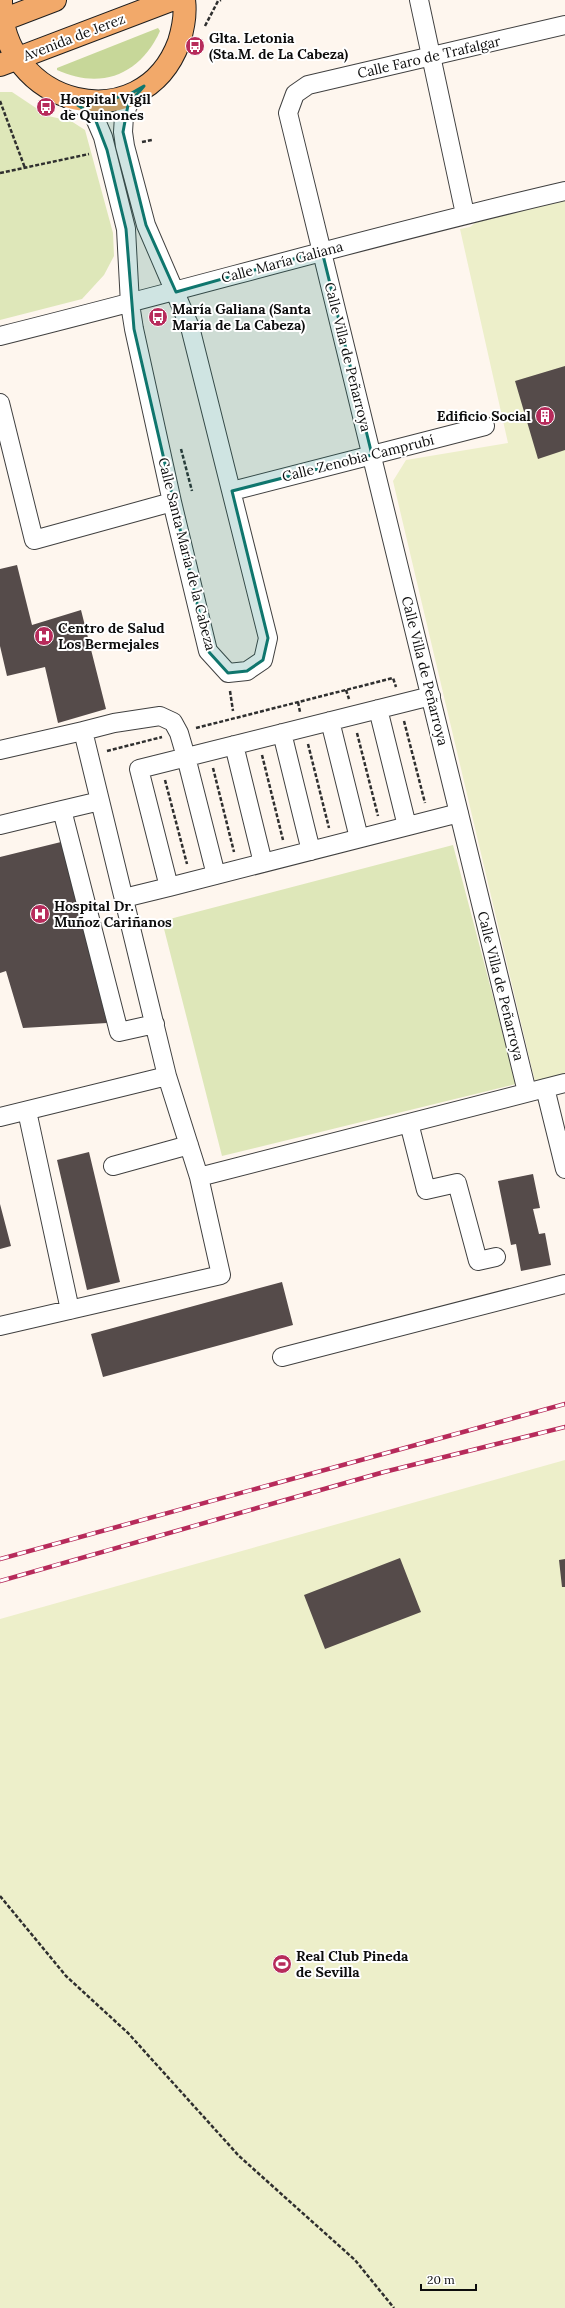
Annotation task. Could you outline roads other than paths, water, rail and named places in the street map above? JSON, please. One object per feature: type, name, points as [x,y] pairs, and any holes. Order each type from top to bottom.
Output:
[{"type":"main road","points":[[55,0],[1,14],[9,47],[8,62],[27,74],[39,84],[67,98],[99,102],[130,94],[144,86],[167,64],[176,50],[184,19],[184,0]]},
{"type":"main road","name":"Avenida de Jerez","points":[[8,62],[171,0]]},
{"type":"street","points":[[419,0],[465,214]]},
{"type":"street","name":"Calle Faro de Trafalgar","points":[[295,94],[308,85],[565,25]]},
{"type":"street","name":"Calle Santa María de la Cabeza","points":[[67,98],[84,107],[94,116],[103,137],[126,230],[130,304],[172,502],[208,651],[228,672],[247,671],[263,660],[268,638],[190,327],[146,225],[123,132],[128,105],[144,86]]},
{"type":"street","name":"Calle Villa de Peñarroya","points":[[295,94],[288,113],[527,1092]]},
{"type":"street","name":"Calle María Galiana","points":[[0,336],[176,292],[322,251],[465,214],[565,191]]},
{"type":"street","points":[[0,403],[34,540],[172,502]]},
{"type":"street","name":"Calle Zenobia Camprubí","points":[[232,491],[485,426]]},
{"type":"street","points":[[169,887],[139,769],[431,696]]},
{"type":"street","points":[[378,709],[407,826]]},
{"type":"street","points":[[0,750],[83,731],[114,722],[160,716],[173,722],[179,733],[186,757],[216,875]]},
{"type":"street","points":[[330,721],[360,838]]},
{"type":"street","points":[[0,1326],[220,1275],[199,1177],[167,1076],[83,731]]},
{"type":"street","points":[[282,733],[311,851]]},
{"type":"street","points":[[234,745],[263,863]]},
{"type":"street","points":[[0,825],[100,801]]},
{"type":"street","points":[[62,810],[119,1032],[154,1024]]},
{"type":"street","points":[[124,898],[459,813]]},
{"type":"street","points":[[0,1117],[167,1076]]},
{"type":"street","points":[[199,1177],[553,1086],[565,1169]]},
{"type":"street","points":[[27,1111],[70,1310]]},
{"type":"street","points":[[409,1123],[426,1190],[457,1183],[478,1261],[496,1257]]},
{"type":"street","points":[[113,1166],[189,1145]]},
{"type":"street","points":[[282,1357],[565,1284]]},
{"type":"railway","points":[[0,1559],[565,1404]]},
{"type":"railway","points":[[0,1581],[384,1472],[565,1427]]},
{"type":"place","name":"Glta. Letonia (Sta.M. de La Cabeza)","points":[[195,46]]},
{"type":"place","name":"Hospital Vigil de Quinones","points":[[46,107]]},
{"type":"place","name":"María Galiana (Santa María de La Cabeza)","points":[[158,317]]},
{"type":"place","name":"Edificio Social","points":[[545,416]]},
{"type":"place","name":"Centro de Salud Los Bermejales","points":[[44,636]]},
{"type":"place","name":"Hospital Dr. Muñoz Cariñanos","points":[[40,914]]},
{"type":"place","name":"Real Club Pineda de Sevilla","points":[[282,1964]]}]
